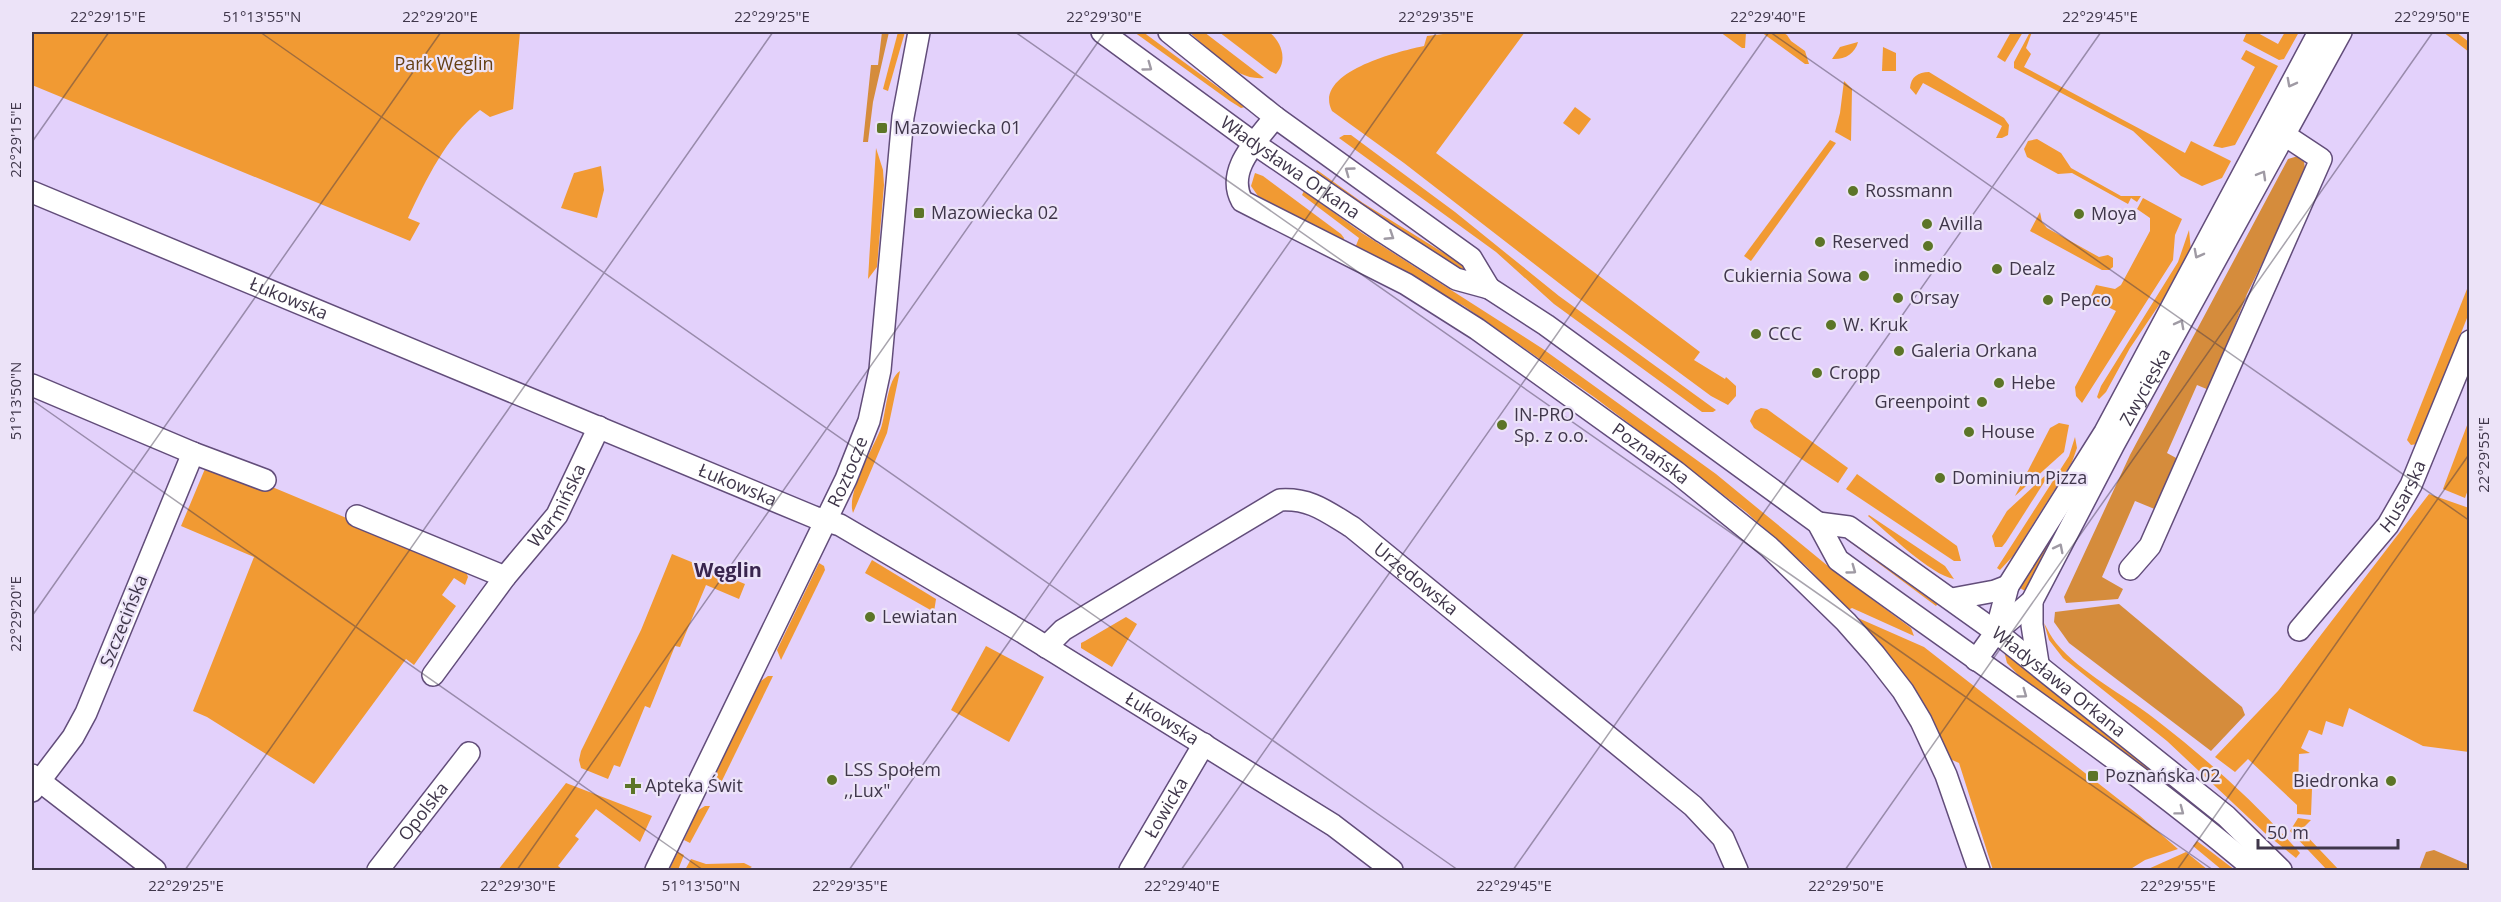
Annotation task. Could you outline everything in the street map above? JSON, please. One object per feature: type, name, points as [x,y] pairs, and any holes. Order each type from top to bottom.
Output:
[{"type":"street","name":"Władysława Orkana","points":[[1102,32],[1255,144],[1456,279],[1489,288],[1546,325],[1818,523],[1838,560],[2132,774],[2255,870]]},
{"type":"street","name":"Władysława Orkana","points":[[1169,32],[1275,117],[1471,258],[1489,288]]},
{"type":"street","name":"Zwycięska","points":[[1976,660],[1996,632],[2032,601],[2277,130],[2319,32]]},
{"type":"street","name":"Zwycięska","points":[[1996,632],[2008,586],[2105,432],[2277,130],[2341,32]]},
{"type":"street","name":"Roztocze","points":[[656,870],[858,452],[875,395],[885,330],[902,125],[919,33]]},
{"type":"street","name":"Poznańska","points":[[1275,117],[1244,159],[1236,178],[1237,191],[1242,201],[1406,284],[1477,329],[1531,366],[1732,516],[1769,547],[1846,622],[1903,691],[1921,721],[1957,804],[1979,870]]},
{"type":"street","points":[[2130,569],[2150,546],[2321,159],[2277,130]]},
{"type":"street","name":"Łukowska","points":[[32,192],[599,428],[840,525],[928,575],[1204,744],[1333,825],[1392,870]]},
{"type":"street","name":"Husarska","points":[[2299,630],[2388,525],[2411,485],[2469,341]]},
{"type":"street","points":[[32,385],[193,453],[265,480]]},
{"type":"street","name":"Warmińska","points":[[433,675],[505,577],[557,515],[599,428]]},
{"type":"street","name":"Szczecińska","points":[[34,782],[73,737],[86,713],[193,453]]},
{"type":"street","name":"Urzędowska","points":[[1046,647],[1063,630],[1280,500],[1306,501],[1352,527],[1693,806],[1723,838],[1737,870]]},
{"type":"street","points":[[357,516],[505,577]]},
{"type":"street","name":"Władysława Orkana","points":[[1818,523],[1849,527],[2038,663],[2226,816],[2281,870]]},
{"type":"street","points":[[1952,599],[1995,591],[2008,586]]},
{"type":"street","points":[[2032,601],[2032,625],[2038,663]]},
{"type":"street","name":"Łowicka","points":[[1130,870],[1204,744]]},
{"type":"street","name":"Opolska","points":[[378,870],[469,753]]},
{"type":"street","points":[[34,782],[154,870]]},
{"type":"green space","name":"Park Weglin","points":[[32,32],[520,32],[513,109],[490,117],[480,110],[457,133],[438,160],[408,218],[420,223],[410,241],[32,85]]},
{"type":"green space","points":[[898,32],[905,32],[888,91],[883,89]]},
{"type":"green space","points":[[1134,32],[1143,32],[1245,107],[1241,108],[1230,101]]},
{"type":"green space","points":[[1189,32],[1204,32],[1264,78],[1253,78],[1233,69]]},
{"type":"green space","points":[[1219,32],[1269,32],[1274,36],[1282,52],[1280,69],[1276,74],[1270,71]]},
{"type":"green space","points":[[1459,32],[1525,32],[1436,153],[1700,352],[1694,360],[1725,379],[1726,377],[1736,386],[1736,396],[1728,405],[1711,396],[1577,297],[1404,163],[1332,111],[1329,97],[1335,85],[1346,75],[1379,58],[1424,46],[1427,36]]},
{"type":"green space","points":[[1720,32],[1746,32],[1745,48],[1742,48]]},
{"type":"green space","points":[[1761,32],[1782,32],[1787,35],[1791,41],[1805,51],[1809,64],[1805,64]]},
{"type":"green space","points":[[2011,32],[2023,32],[2005,62],[1997,57]]},
{"type":"green space","points":[[2032,32],[2026,48],[2031,54],[2024,67],[2185,153],[2191,141],[2231,161],[2222,178],[2202,186],[2181,176],[2133,131],[2014,68],[2014,62]]},
{"type":"green space","points":[[2242,32],[2256,32],[2278,44],[2285,32],[2299,32],[2284,59],[2279,60],[2243,41],[2246,34]]},
{"type":"green space","points":[[2443,32],[2456,32],[2469,42],[2469,52]]},
{"type":"green space","points":[[1858,42],[1848,55],[1832,59],[1840,47]]},
{"type":"green space","points":[[1883,47],[1896,53],[1896,71],[1882,71]]},
{"type":"green space","points":[[2246,50],[2278,66],[2235,145],[2222,148],[2213,146],[2255,67],[2241,59]]},
{"type":"green space","points":[[1929,72],[2004,118],[2009,125],[2008,135],[1996,138],[2002,126],[1923,83],[1916,95],[1910,88],[1912,81],[1918,74]]},
{"type":"green space","points":[[1844,81],[1852,89],[1851,141],[1835,132]]},
{"type":"green space","points":[[1575,107],[1591,119],[1579,135],[1563,123]]},
{"type":"green space","points":[[1351,135],[1455,212],[1559,296],[1716,410],[1702,412],[1554,304],[1496,252],[1339,138]]},
{"type":"green space","points":[[2037,139],[2061,153],[2071,168],[2121,196],[2141,196],[2137,202],[2131,198],[2128,204],[2072,173],[2058,174],[2027,157],[2024,149],[2028,141]]},
{"type":"green space","points":[[1830,140],[1836,143],[1751,261],[1744,256]]},
{"type":"green space","points":[[876,148],[883,170],[884,185],[877,267],[868,279]]},
{"type":"green space","points":[[601,166],[604,190],[597,218],[561,208],[574,173]]},
{"type":"green space","points":[[1317,170],[1363,203],[1468,268],[1466,273],[1379,220],[1315,173]]},
{"type":"green space","points":[[1255,173],[1263,176],[1341,234],[1344,238],[1343,242],[1258,196],[1251,186]]},
{"type":"green space","points":[[1304,191],[1362,233],[1543,349],[1716,474],[1834,571],[1911,628],[1914,636],[1852,608],[1848,610],[1807,567],[1746,512],[1594,397],[1464,306],[1355,248],[1359,238],[1302,195]]},
{"type":"green space","points":[[2143,198],[2182,219],[2175,235],[2173,260],[2082,403],[2076,396],[2075,387],[2116,311],[2090,298],[2096,285],[2115,289],[2121,285],[2150,231],[2150,218],[2137,209]]},
{"type":"green space","points":[[2040,212],[2042,222],[2047,228],[2099,257],[2108,255],[2113,258],[2113,267],[2109,270],[2102,270],[2030,231]]},
{"type":"green space","points":[[2189,230],[2191,251],[2184,268],[2130,348],[2106,392],[2099,399],[2097,397],[2101,386],[2178,262]]},
{"type":"green space","points":[[2469,284],[2469,313],[2417,444],[2411,445],[2407,440]]},
{"type":"green space","points":[[900,371],[887,433],[853,513],[853,494],[881,428],[892,381]]},
{"type":"green space","points":[[1761,408],[1767,409],[1848,468],[1838,483],[1754,428],[1750,421],[1755,411]]},
{"type":"green space","points":[[2469,420],[2469,487],[2465,498],[2443,489]]},
{"type":"green space","points":[[2059,423],[2069,425],[2064,452],[2015,496],[2050,428]]},
{"type":"green space","points":[[2075,437],[2077,448],[2072,462],[2013,556],[2000,570],[1997,568],[2069,456]]},
{"type":"green space","points":[[207,464],[265,484],[464,567],[468,577],[465,585],[454,578],[442,595],[456,606],[414,665],[406,659],[314,784],[207,717],[193,711],[254,557],[181,526]]},
{"type":"green space","points":[[2049,472],[2006,542],[2002,547],[1995,547],[1992,536],[2007,511]]},
{"type":"green space","points":[[1857,474],[1957,546],[1961,561],[1954,561],[1846,489]]},
{"type":"green space","points":[[2429,494],[2469,508],[2469,752],[2423,746],[2349,708],[2343,727],[2326,721],[2322,735],[2309,730],[2301,748],[2310,753],[2299,754],[2298,789],[2312,789],[2311,815],[2297,814],[2297,805],[2248,759],[2235,772],[2215,757],[2278,691]]},
{"type":"green space","points":[[1869,515],[1945,566],[1954,579],[1922,562]]},
{"type":"green space","points":[[2058,527],[2060,528],[2025,591],[2020,588]]},
{"type":"green space","points":[[1849,540],[1939,602],[1936,606]]},
{"type":"green space","points":[[672,554],[745,584],[739,599],[706,585],[680,647],[675,646],[650,708],[645,706],[620,767],[614,765],[608,779],[581,768],[579,760],[581,751],[641,630]]},
{"type":"green space","points":[[872,560],[936,599],[934,612],[865,573]]},
{"type":"green space","points":[[819,563],[824,566],[825,570],[781,660],[777,650]]},
{"type":"green space","points":[[1126,617],[1137,624],[1112,667],[1081,648],[1081,643]]},
{"type":"green space","points":[[1858,618],[1924,647],[2140,816],[2178,849],[2145,860],[2129,870],[1993,870],[1959,763],[1950,759],[1857,620]]},
{"type":"green space","points":[[2044,623],[2051,636],[2066,654],[2155,719],[2231,782],[2300,853],[2296,858],[2266,834],[2167,741],[2063,658],[2049,640]]},
{"type":"green space","points":[[986,646],[1044,677],[1009,742],[951,710]]},
{"type":"green space","points":[[2004,651],[2223,826],[2222,828],[2022,679],[2007,663]]},
{"type":"green space","points":[[768,676],[773,676],[717,791],[714,788],[713,778],[761,681]]},
{"type":"green space","points":[[566,783],[652,816],[640,842],[596,809],[575,836],[579,839],[558,866],[563,870],[498,870]]},
{"type":"green space","points":[[710,806],[690,843],[684,840],[697,811]]},
{"type":"green space","points":[[2298,818],[2311,820],[2301,830],[2339,870],[2327,870],[2290,831]]},
{"type":"green space","points":[[2197,841],[2235,870],[2222,870],[2193,846]]},
{"type":"green space","points":[[678,852],[684,855],[678,870],[669,870]]},
{"type":"green space","points":[[2186,852],[2208,870],[2146,870]]},
{"type":"green space","points":[[691,859],[706,864],[744,863],[752,867],[746,870],[685,870]]},
{"type":"shaded area","points":[[882,32],[889,32],[873,102],[868,142],[863,142],[871,65],[878,65]]},
{"type":"shaded area","points":[[2298,156],[2304,162],[2306,174],[2247,294],[2209,390],[2197,385],[2167,453],[2178,459],[2157,510],[2135,501],[2102,577],[2123,589],[2118,599],[2066,603],[2064,597],[2130,455],[2288,159]]},
{"type":"shaded area","points":[[2119,604],[2242,707],[2245,715],[2211,751],[2069,643],[2054,622],[2055,612]]},
{"type":"shaded area","points":[[2434,850],[2469,865],[2469,870],[2419,870],[2426,852]]},
{"type":"place","name":"Mazowiecka 01","points":[[882,128]]},
{"type":"place","name":"Rossmann","points":[[1853,191]]},
{"type":"place","name":"Mazowiecka 02","points":[[919,213]]},
{"type":"place","name":"Moya","points":[[2079,214]]},
{"type":"place","name":"Avilla","points":[[1927,224]]},
{"type":"place","name":"Reserved","points":[[1820,242]]},
{"type":"place","name":"inmedio","points":[[1928,246]]},
{"type":"place","name":"Dealz","points":[[1997,269]]},
{"type":"place","name":"Cukiernia Sowa","points":[[1864,276]]},
{"type":"place","name":"Orsay","points":[[1898,298]]},
{"type":"place","name":"Pepco","points":[[2048,300]]},
{"type":"place","name":"W. Kruk","points":[[1831,325]]},
{"type":"place","name":"CCC","points":[[1756,334]]},
{"type":"place","name":"Galeria Orkana","points":[[1899,351]]},
{"type":"place","name":"Cropp","points":[[1817,373]]},
{"type":"place","name":"Hebe","points":[[1999,383]]},
{"type":"place","name":"Greenpoint","points":[[1982,402]]},
{"type":"place","name":"IN-PRO Sp. z o.o.","points":[[1502,425]]},
{"type":"place","name":"House","points":[[1969,432]]},
{"type":"place","name":"Dominium Pizza","points":[[1940,478]]},
{"type":"place","name":"Lewiatan","points":[[870,617]]},
{"type":"place","name":"Poznańska 02","points":[[2093,776]]},
{"type":"place","name":"LSS Społem ,,Lux\"","points":[[832,780]]},
{"type":"place","name":"Biedronka","points":[[2391,781]]},
{"type":"place","name":"Apteka Świt","points":[[633,786]]},
{"type":"district","name":"Węglin","points":[[728,570]]}]
